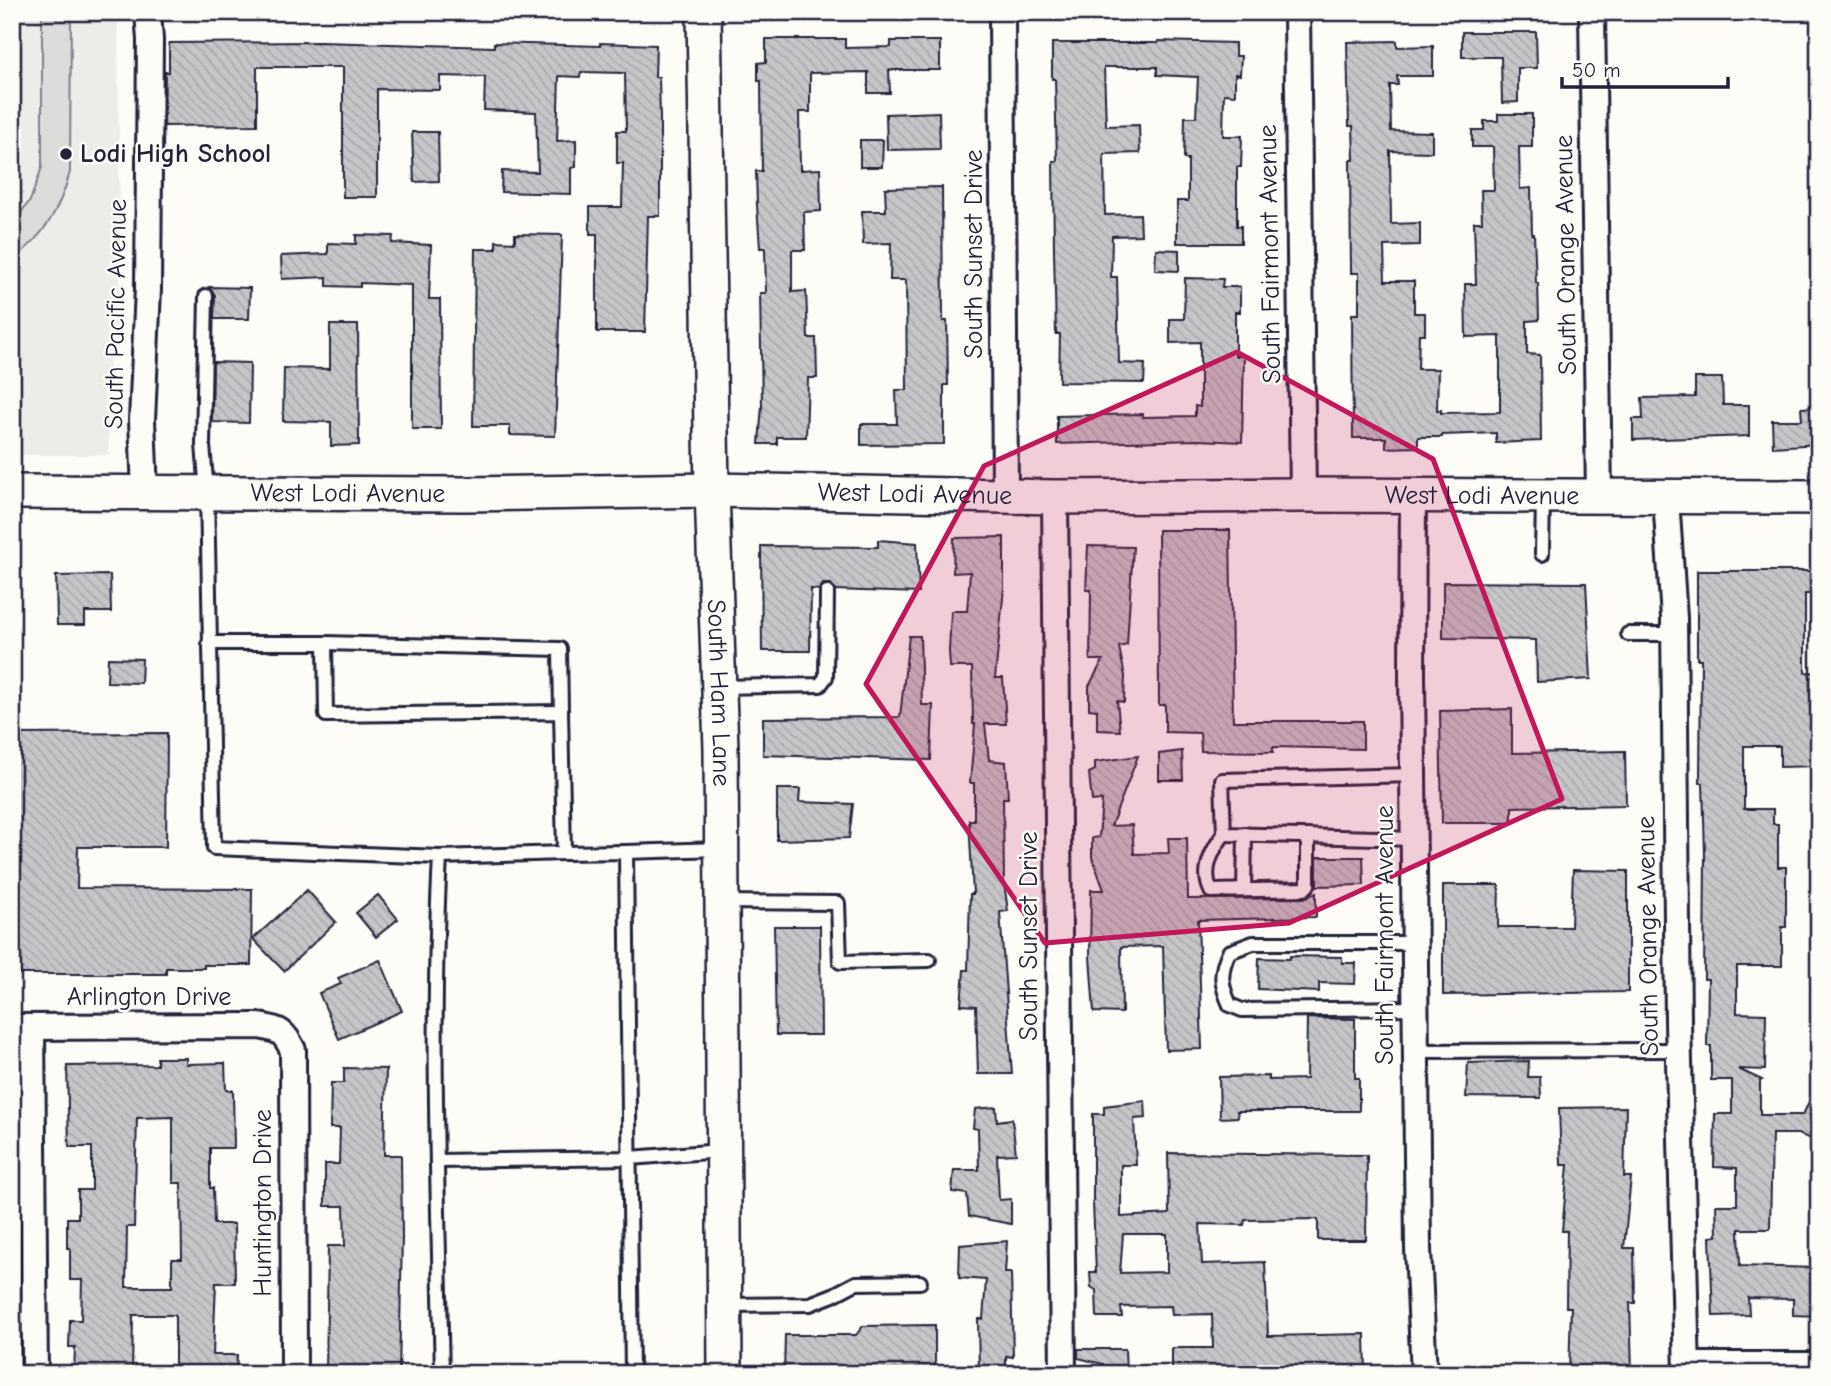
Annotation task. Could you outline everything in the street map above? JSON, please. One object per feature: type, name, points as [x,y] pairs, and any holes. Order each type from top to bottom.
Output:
[{"type":"main road","name":"South Ham Lane","points":[[704,12],[712,490],[719,687],[725,1374]]},
{"type":"main road","name":"West Lodi Avenue","points":[[12,492],[466,494],[712,490],[1055,497],[1819,497]]},
{"type":"street","name":"South Pacific Avenue","points":[[145,492],[142,420],[148,289],[148,12]]},
{"type":"street","name":"South Sunset Drive","points":[[1002,12],[1005,496]]},
{"type":"street","name":"South Fairmont Avenue","points":[[1297,12],[1303,495]]},
{"type":"street","name":"South Orange Avenue","points":[[1592,12],[1599,497]]},
{"type":"street","name":"South Fairmont Avenue","points":[[1413,496],[1412,675],[1418,1249],[1424,1374]]},
{"type":"street","name":"South Sunset Drive","points":[[1055,497],[1063,1374]]},
{"type":"street","name":"South Orange Avenue","points":[[1666,498],[1674,634],[1678,1050],[1687,1369]]},
{"type":"street","name":"Arlington Drive","points":[[22,1027],[259,1026],[278,1029],[285,1035]]},
{"type":"street","points":[[22,1027],[35,1374]]},
{"type":"street","name":"Huntington Drive","points":[[285,1035],[293,1050],[293,1374]]},
{"type":"street","points":[[1687,1369],[1819,1365]]},
{"type":"lane","points":[[206,296],[203,445],[207,492],[214,848],[440,857],[721,849]]},
{"type":"lane","points":[[1542,554],[1543,497]]},
{"type":"lane","points":[[719,687],[820,685],[826,677],[827,592]]},
{"type":"lane","points":[[1628,634],[1674,634]]},
{"type":"lane","points":[[209,643],[560,649],[564,853]]},
{"type":"lane","points":[[325,643],[326,715],[561,712]]},
{"type":"lane","points":[[1308,836],[1308,885],[1304,889],[1211,891],[1207,883],[1212,850],[1224,834],[1222,780],[1414,775]]},
{"type":"lane","points":[[1224,834],[1415,839]]},
{"type":"lane","points":[[1244,890],[1245,834]]},
{"type":"lane","points":[[626,852],[632,1374]]},
{"type":"lane","points":[[440,857],[436,938],[442,1374]]},
{"type":"lane","points":[[722,902],[838,903],[840,962],[929,960]]},
{"type":"lane","points":[[1415,943],[1253,943],[1229,952],[1223,965],[1222,988],[1230,1005],[1241,1010],[1415,1008]]},
{"type":"lane","points":[[1416,1051],[1678,1050]]},
{"type":"lane","points":[[438,1161],[630,1158],[723,1150]]},
{"type":"lane","points":[[725,1305],[810,1304],[856,1283],[920,1282]]},
{"type":"highlighted area","points":[[1237,352],[1433,459],[1562,799],[1289,923],[1045,943],[866,684],[984,466]]},
{"type":"shaded area","name":"Lodi High School","points":[[12,12],[118,12],[120,297],[108,373],[109,455],[12,455]]},
{"type":"shaded area","points":[[12,12],[19,12],[20,163],[12,163]]},
{"type":"shaded area","points":[[42,12],[71,12],[70,172],[56,210],[42,232],[12,260],[12,223],[30,201],[42,167]]},
{"type":"building","points":[[1462,32],[1536,32],[1537,68],[1518,68],[1518,102],[1502,103],[1501,57],[1462,57]]},
{"type":"building","points":[[766,39],[845,39],[845,48],[891,47],[891,41],[940,41],[940,70],[889,70],[890,93],[868,93],[868,72],[810,73],[810,112],[799,112],[800,170],[820,169],[821,211],[804,212],[805,250],[792,250],[792,292],[806,291],[808,338],[816,338],[817,378],[808,378],[806,437],[777,437],[777,444],[759,444],[762,405],[760,293],[766,293],[765,248],[760,248],[756,171],[762,171],[761,81],[758,81],[758,63],[766,62]]},
{"type":"building","points":[[1397,41],[1397,47],[1433,46],[1433,76],[1397,76],[1398,85],[1390,85],[1391,131],[1432,132],[1432,152],[1390,151],[1391,224],[1420,223],[1420,245],[1384,246],[1385,281],[1414,281],[1414,313],[1425,313],[1425,334],[1419,334],[1418,369],[1438,369],[1437,411],[1441,410],[1441,413],[1500,412],[1500,336],[1466,337],[1465,284],[1476,284],[1474,222],[1482,222],[1481,190],[1494,190],[1493,147],[1472,147],[1472,130],[1484,130],[1484,121],[1498,121],[1498,114],[1532,114],[1532,147],[1519,147],[1520,189],[1531,188],[1539,320],[1527,321],[1527,354],[1540,355],[1541,441],[1496,443],[1496,433],[1442,435],[1418,437],[1418,447],[1386,448],[1386,438],[1353,438],[1352,314],[1359,314],[1359,273],[1351,273],[1350,160],[1354,160],[1353,126],[1349,126],[1347,42]]},
{"type":"building","points":[[320,42],[494,47],[494,43],[656,45],[655,77],[659,77],[660,118],[660,216],[648,216],[645,332],[597,332],[597,234],[590,234],[590,207],[622,207],[623,163],[617,163],[617,131],[626,131],[625,73],[581,72],[580,77],[559,76],[557,141],[576,140],[576,167],[571,168],[571,194],[501,192],[502,171],[538,172],[536,112],[484,110],[485,77],[440,76],[440,90],[377,89],[377,197],[343,197],[343,67],[257,67],[257,125],[164,126],[165,72],[169,72],[169,43]]},
{"type":"building","points":[[1052,43],[1235,43],[1235,56],[1241,56],[1240,75],[1235,74],[1235,95],[1224,94],[1223,136],[1242,136],[1241,167],[1237,167],[1237,226],[1241,226],[1241,243],[1177,243],[1177,201],[1188,201],[1188,159],[1184,159],[1185,117],[1196,117],[1198,77],[1157,75],[1157,67],[1104,67],[1106,126],[1139,125],[1140,153],[1104,154],[1105,215],[1140,214],[1141,235],[1112,236],[1111,277],[1117,277],[1119,363],[1145,364],[1144,383],[1059,382],[1060,334],[1056,334],[1053,161],[1057,161]]},
{"type":"building","points":[[939,112],[940,149],[887,150],[886,114]]},
{"type":"building","points":[[412,132],[438,132],[439,181],[414,182]]},
{"type":"building","points":[[860,140],[883,140],[882,167],[860,167]]},
{"type":"building","points":[[942,187],[943,321],[947,321],[948,385],[944,385],[944,444],[861,445],[861,424],[897,424],[896,390],[907,390],[906,280],[890,280],[891,243],[863,244],[862,211],[886,211],[885,188]]},
{"type":"building","points":[[515,234],[562,235],[555,436],[510,435],[510,426],[473,426],[475,249],[496,249],[496,241],[515,242]]},
{"type":"building","points":[[356,235],[393,236],[392,243],[431,245],[429,299],[440,299],[441,429],[412,429],[412,285],[360,283],[360,287],[327,286],[327,277],[282,279],[281,256],[328,254],[328,243],[356,244]]},
{"type":"building","points":[[1156,249],[1179,250],[1179,271],[1155,270]]},
{"type":"building","points":[[1185,278],[1223,279],[1222,287],[1240,287],[1240,312],[1235,312],[1235,356],[1244,356],[1242,442],[1198,440],[1057,444],[1057,416],[1195,416],[1195,406],[1200,407],[1200,342],[1170,343],[1170,319],[1184,319]]},
{"type":"building","points":[[209,287],[250,288],[249,319],[214,319],[215,295]]},
{"type":"building","points":[[330,325],[358,325],[359,445],[331,446],[331,422],[283,421],[284,368],[330,369]]},
{"type":"building","points":[[213,362],[250,363],[249,423],[212,422]]},
{"type":"building","points":[[1695,378],[1722,378],[1723,405],[1749,405],[1749,436],[1633,440],[1633,419],[1643,419],[1642,398],[1695,397]]},
{"type":"building","points":[[1819,407],[1819,444],[1773,447],[1772,420],[1802,420],[1801,408]]},
{"type":"building","points":[[1158,530],[1230,530],[1233,721],[1363,721],[1363,749],[1273,747],[1273,752],[1201,751],[1200,733],[1165,732],[1165,705],[1159,705]]},
{"type":"building","points":[[1004,537],[1004,588],[995,678],[1003,678],[1006,724],[985,724],[989,760],[1006,762],[1008,798],[1003,798],[1004,883],[1008,911],[1000,912],[1012,1074],[978,1074],[976,1006],[961,1005],[964,970],[968,970],[970,894],[973,894],[969,820],[974,820],[974,783],[970,783],[975,724],[972,667],[950,667],[949,651],[951,611],[967,611],[970,572],[953,573],[954,538]]},
{"type":"building","points":[[878,540],[917,543],[919,593],[835,590],[831,584],[823,584],[819,590],[811,589],[810,651],[762,651],[761,546],[878,547]]},
{"type":"building","points":[[1088,546],[1133,547],[1127,645],[1119,647],[1125,676],[1124,702],[1117,701],[1120,731],[1097,730],[1097,710],[1089,709],[1089,686],[1103,660],[1090,660],[1091,590],[1086,590]]},
{"type":"building","points":[[1697,571],[1819,571],[1819,594],[1805,594],[1805,672],[1819,673],[1819,766],[1780,767],[1780,746],[1744,746],[1744,809],[1773,809],[1773,824],[1778,824],[1778,867],[1786,867],[1786,927],[1782,927],[1782,966],[1737,966],[1737,1013],[1766,1014],[1765,1070],[1738,1069],[1762,1080],[1760,1115],[1803,1115],[1819,1079],[1819,1142],[1798,1134],[1772,1134],[1770,1229],[1739,1229],[1740,1266],[1819,1268],[1819,1316],[1793,1315],[1793,1299],[1748,1298],[1749,1315],[1713,1316],[1710,1237],[1717,1236],[1716,1205],[1737,1205],[1737,1168],[1714,1167],[1715,1114],[1732,1114],[1732,1080],[1711,1080],[1711,1046],[1707,1046],[1708,979],[1704,979],[1705,855],[1703,783],[1700,783],[1701,659],[1697,659]]},
{"type":"building","points":[[110,575],[111,612],[85,612],[85,625],[57,625],[56,576]]},
{"type":"building","points":[[1443,582],[1586,583],[1591,679],[1537,682],[1536,640],[1443,638]]},
{"type":"building","points":[[909,636],[920,636],[922,705],[933,705],[931,760],[763,755],[763,718],[900,717]]},
{"type":"building","points":[[108,658],[142,659],[141,683],[107,682]]},
{"type":"building","points":[[1512,709],[1512,753],[1625,751],[1626,805],[1512,807],[1512,823],[1442,823],[1440,711]]},
{"type":"building","points":[[167,733],[166,847],[78,847],[77,888],[252,889],[251,965],[166,968],[166,974],[13,974],[14,734]]},
{"type":"building","points":[[1182,751],[1183,780],[1159,780],[1159,754]]},
{"type":"building","points":[[1138,756],[1111,826],[1132,825],[1134,854],[1169,853],[1168,838],[1187,838],[1188,899],[1304,898],[1316,893],[1316,917],[1198,920],[1202,1049],[1166,1050],[1163,946],[1121,947],[1122,1013],[1094,1012],[1090,957],[1091,890],[1104,890],[1092,857],[1092,838],[1099,837],[1102,800],[1092,801],[1089,773],[1095,770],[1095,762]]},
{"type":"building","points":[[777,789],[800,789],[799,802],[853,804],[849,838],[777,840]]},
{"type":"building","points":[[1317,857],[1363,857],[1364,885],[1317,886]]},
{"type":"building","points":[[1573,870],[1628,871],[1628,992],[1443,995],[1443,885],[1499,885],[1498,927],[1571,927]]},
{"type":"building","points":[[307,890],[336,922],[284,971],[253,939]]},
{"type":"building","points":[[378,895],[398,919],[376,937],[356,913]]},
{"type":"building","points":[[774,926],[820,926],[821,1035],[776,1035]]},
{"type":"building","points":[[1290,956],[1342,957],[1342,963],[1356,963],[1355,984],[1319,983],[1319,992],[1258,989],[1259,958],[1290,959]]},
{"type":"building","points":[[380,960],[402,1011],[339,1039],[319,993],[341,984],[338,978]]},
{"type":"building","points":[[1307,1018],[1355,1019],[1355,1078],[1359,1078],[1359,1111],[1237,1111],[1238,1117],[1220,1118],[1219,1077],[1269,1076],[1269,1080],[1306,1079]]},
{"type":"building","points":[[157,1058],[186,1058],[186,1064],[225,1063],[226,1090],[233,1090],[234,1148],[210,1148],[210,1188],[213,1188],[214,1224],[234,1224],[235,1283],[216,1283],[213,1355],[237,1355],[236,1374],[175,1373],[175,1315],[133,1315],[132,1374],[74,1374],[75,1347],[69,1347],[70,1320],[81,1320],[82,1280],[70,1280],[67,1218],[78,1218],[78,1190],[92,1190],[92,1147],[69,1147],[67,1066],[157,1065]],"holes":[[[173,1117],[173,1183],[181,1183],[182,1259],[172,1259],[172,1287],[126,1287],[127,1227],[134,1227],[137,1118]]]},
{"type":"building","points":[[1529,1061],[1528,1077],[1540,1077],[1541,1098],[1466,1097],[1468,1063]]},
{"type":"building","points":[[344,1068],[386,1069],[384,1155],[401,1155],[399,1374],[326,1374],[328,1246],[345,1246],[344,1206],[325,1206],[325,1164],[339,1164],[340,1128],[330,1128],[331,1083],[344,1083]]},
{"type":"building","points":[[1145,1101],[1146,1118],[1134,1119],[1136,1165],[1121,1165],[1121,1217],[1169,1214],[1168,1153],[1367,1155],[1366,1240],[1318,1240],[1318,1219],[1245,1220],[1244,1225],[1200,1224],[1202,1264],[1265,1262],[1268,1336],[1365,1334],[1366,1374],[1172,1374],[1172,1348],[1213,1348],[1212,1314],[1172,1315],[1171,1306],[1121,1307],[1122,1317],[1097,1317],[1096,1290],[1091,1287],[1090,1272],[1096,1272],[1093,1114],[1104,1114],[1104,1106]],"holes":[[[1123,1234],[1167,1234],[1167,1272],[1120,1273]]]},
{"type":"building","points":[[996,1107],[997,1121],[1012,1119],[1016,1154],[997,1155],[999,1200],[1011,1199],[1011,1224],[969,1216],[967,1194],[952,1192],[954,1170],[979,1170],[978,1129],[973,1128],[975,1109]]},
{"type":"building","points":[[1626,1107],[1624,1177],[1631,1177],[1624,1248],[1634,1248],[1635,1303],[1630,1303],[1632,1372],[1569,1374],[1571,1307],[1566,1307],[1567,1231],[1562,1231],[1568,1165],[1561,1165],[1559,1108]]},
{"type":"building","points":[[1007,1241],[1005,1273],[1011,1273],[1013,1357],[1006,1356],[1006,1372],[979,1374],[978,1319],[983,1319],[986,1280],[959,1278],[960,1245]]},
{"type":"building","points":[[935,1325],[935,1374],[784,1374],[785,1335],[856,1335],[863,1326]]},
{"type":"building","points":[[1078,1349],[1125,1349],[1126,1374],[1103,1374],[1103,1364],[1078,1358]]},
{"type":"place","name":"Lodi High School","points":[[66,154]]}]
